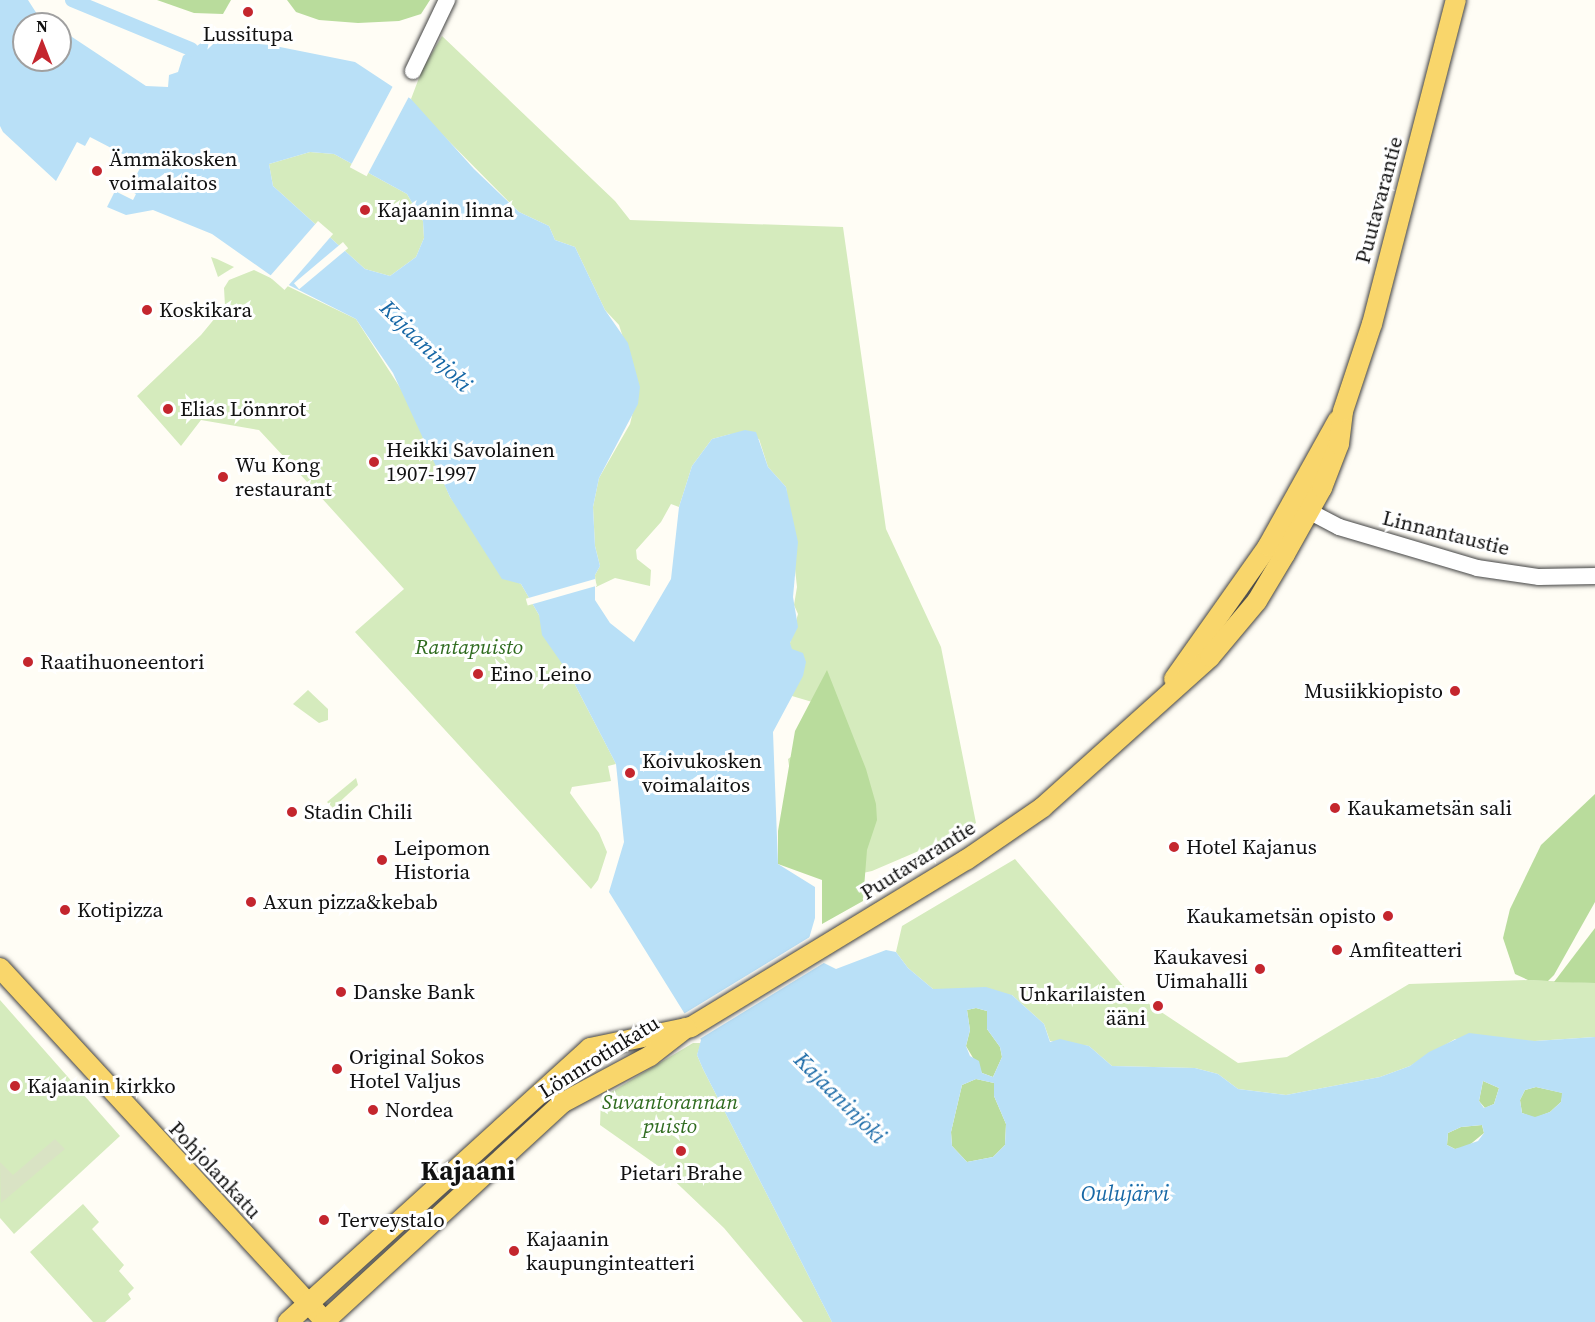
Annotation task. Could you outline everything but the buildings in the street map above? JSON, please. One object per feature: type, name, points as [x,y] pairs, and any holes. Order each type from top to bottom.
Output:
[{"type":"main road","name":"Puutavarantie","points":[[688,1027],[861,924],[1043,807],[1185,681],[1240,622],[1301,507],[1343,411],[1372,324],[1456,0]]},
{"type":"main road","name":"Pohjolankatu","points":[[0,968],[325,1322]]},
{"type":"main road","name":"Lönnrotinkatu","points":[[288,1322],[590,1048],[688,1027]]},
{"type":"main road","name":"Lönnrotinkatu","points":[[325,1322],[562,1103],[650,1056],[688,1027]]},
{"type":"street","points":[[413,71],[447,0]]},
{"type":"street","name":"Linnantaustie","points":[[1301,507],[1392,545],[1477,568],[1539,577],[1595,576]]},
{"type":"green space","points":[[157,0],[231,0],[223,14],[194,13]]},
{"type":"green space","points":[[287,0],[430,0],[421,14],[399,21],[358,23],[319,20],[296,12]]},
{"type":"green space","points":[[442,36],[615,201],[630,220],[843,227],[886,529],[941,647],[976,823],[963,832],[872,871],[840,878],[791,779],[788,759],[806,746],[819,704],[792,696],[790,643],[798,614],[794,605],[797,587],[786,487],[768,467],[759,439],[731,434],[712,439],[692,466],[679,507],[671,504],[661,522],[636,550],[637,559],[651,570],[650,586],[615,578],[596,587],[595,575],[600,566],[595,546],[593,507],[599,478],[630,424],[639,387],[619,325],[605,310],[575,247],[555,240],[549,226],[519,212],[415,107],[411,99],[422,70]]},
{"type":"green space","points":[[310,152],[334,154],[407,194],[423,221],[424,238],[416,257],[390,276],[365,269],[273,186],[269,164]]},
{"type":"green space","points":[[211,257],[217,259],[234,267],[218,277]]},
{"type":"green space","name":"Rantapuisto","points":[[254,270],[356,319],[408,400],[450,497],[513,580],[521,584],[539,615],[616,764],[608,766],[611,781],[572,787],[570,793],[599,833],[607,852],[598,880],[591,889],[355,632],[404,589],[299,473],[259,430],[201,420],[181,446],[137,396],[201,335],[225,306],[224,288],[229,280]]},
{"type":"green space","points":[[827,670],[866,769],[876,804],[877,820],[867,850],[863,901],[822,924],[822,880],[778,864],[778,831],[795,731]]},
{"type":"green space","points":[[308,690],[328,709],[328,720],[319,723],[293,704]]},
{"type":"green space","points":[[356,778],[358,785],[333,808],[327,802]]},
{"type":"green space","points":[[1595,794],[1595,902],[1554,975],[1548,981],[1528,980],[1515,974],[1503,938],[1510,909],[1541,845]]},
{"type":"green space","points":[[1015,859],[1125,988],[1238,1063],[1287,1057],[1409,984],[1528,980],[1595,983],[1595,1037],[1535,1041],[1455,1039],[1410,1066],[1380,1077],[1286,1095],[1238,1089],[1218,1074],[1195,1068],[1112,1066],[1089,1046],[1050,1041],[1044,1024],[1012,995],[933,989],[908,968],[896,952],[902,926]]},
{"type":"green space","points":[[1595,928],[1595,983],[1554,982]]},
{"type":"green space","points":[[0,1000],[120,1136],[14,1234],[0,1218]]},
{"type":"green space","points":[[976,1008],[987,1011],[987,1029],[1000,1047],[1002,1057],[993,1077],[982,1073],[966,1046],[970,1030],[967,1010]]},
{"type":"green space","name":"Suvantorannan puisto","points":[[693,1043],[701,1043],[697,1055],[703,1069],[832,1322],[803,1322],[724,1228],[661,1168],[600,1125],[601,1098]]},
{"type":"green space","points":[[976,1079],[994,1083],[994,1096],[1006,1124],[1005,1145],[993,1157],[967,1162],[952,1146],[951,1132],[962,1085]]},
{"type":"green space","points":[[1483,1081],[1499,1088],[1494,1104],[1485,1108],[1479,1101]]},
{"type":"green space","points":[[1536,1087],[1563,1093],[1561,1102],[1550,1112],[1535,1118],[1522,1113],[1520,1100],[1525,1090]]},
{"type":"green space","points":[[1482,1125],[1484,1133],[1467,1147],[1455,1149],[1447,1145],[1448,1133],[1461,1127]]},
{"type":"green space","points":[[55,1139],[65,1149],[1,1203],[0,1162],[13,1175]]},
{"type":"green space","points":[[83,1204],[99,1222],[92,1229],[124,1265],[119,1271],[134,1288],[128,1294],[131,1299],[105,1322],[93,1322],[30,1252]]},
{"type":"water","name":"Oulujärvi","points":[[0,0],[28,0],[36,12],[12,12],[12,72],[72,72],[72,37],[146,86],[168,87],[169,75],[178,72],[183,56],[201,43],[230,41],[270,45],[355,62],[411,99],[474,169],[519,212],[549,226],[555,240],[575,247],[605,310],[628,343],[640,387],[638,404],[599,478],[593,507],[595,546],[600,566],[595,575],[595,600],[610,623],[634,642],[671,579],[679,507],[692,466],[712,439],[745,430],[756,432],[768,467],[786,487],[798,542],[793,597],[798,627],[790,643],[792,649],[803,653],[806,662],[803,676],[773,732],[778,864],[815,887],[815,918],[808,942],[814,958],[836,969],[886,950],[896,952],[908,968],[933,989],[986,987],[1012,995],[1044,1024],[1050,1042],[1060,1039],[1089,1046],[1112,1066],[1195,1068],[1218,1074],[1238,1089],[1286,1095],[1380,1077],[1410,1066],[1429,1052],[1469,1033],[1535,1041],[1595,1037],[1595,1322],[832,1322],[703,1069],[697,1055],[701,1040],[609,892],[624,842],[616,764],[570,675],[542,635],[539,615],[521,584],[502,579],[450,497],[393,373],[356,319],[273,277],[212,234],[153,210],[126,215],[107,207],[115,191],[133,200],[136,194],[129,190],[142,164],[90,137],[85,146],[77,142],[56,181],[3,132],[0,126]],"holes":[[[310,152],[334,154],[407,194],[423,221],[424,238],[416,257],[390,276],[365,269],[273,186],[269,164]],[[976,1008],[987,1011],[987,1029],[1000,1047],[1002,1057],[993,1077],[982,1073],[979,1061],[970,1056],[966,1046],[970,1030],[967,1010]],[[976,1079],[994,1083],[994,1096],[1006,1124],[1005,1145],[993,1157],[967,1162],[952,1146],[951,1132],[962,1085]],[[1483,1081],[1499,1088],[1494,1104],[1484,1108],[1479,1101]],[[1536,1087],[1562,1093],[1561,1102],[1550,1112],[1535,1117],[1522,1113],[1520,1100],[1525,1090]],[[1482,1125],[1484,1133],[1478,1141],[1455,1149],[1447,1145],[1448,1133],[1461,1127]]]},
{"type":"pier","points":[[393,86],[410,95],[367,176],[350,167]]},
{"type":"pier","points":[[318,221],[333,234],[285,290],[269,277]]},
{"type":"pier","points":[[343,242],[348,248],[299,289],[294,283]]},
{"type":"pier","points":[[595,579],[597,586],[528,606],[526,599]]},
{"type":"pier","points":[[813,935],[816,956],[827,961],[698,1040],[682,1015]]},
{"type":"waterway","points":[[72,0],[191,49]]},
{"type":"place","name":"Lussitupa","points":[[248,12]]},
{"type":"place","name":"Ämmäkosken voimalaitos","points":[[97,171]]},
{"type":"place","name":"Kajaanin linna","points":[[365,210]]},
{"type":"place","name":"Koskikara","points":[[147,310]]},
{"type":"place","name":"Elias Lönnrot","points":[[168,409]]},
{"type":"place","name":"Heikki Savolainen 1907-1997","points":[[374,462]]},
{"type":"place","name":"Wu Kong restaurant","points":[[223,477]]},
{"type":"place","name":"Raatihuoneentori","points":[[28,662]]},
{"type":"place","name":"Eino Leino","points":[[478,674]]},
{"type":"place","name":"Musiikkiopisto","points":[[1455,691]]},
{"type":"place","name":"Koivukosken voimalaitos","points":[[630,773]]},
{"type":"place","name":"Kaukametsän sali","points":[[1335,808]]},
{"type":"place","name":"Stadin Chili","points":[[292,812]]},
{"type":"place","name":"Hotel Kajanus","points":[[1174,847]]},
{"type":"place","name":"Leipomon Historia","points":[[382,860]]},
{"type":"place","name":"Axun pizza&kebab","points":[[251,902]]},
{"type":"place","name":"Kotipizza","points":[[65,910]]},
{"type":"place","name":"Kaukametsän opisto","points":[[1388,916]]},
{"type":"place","name":"Amfiteatteri","points":[[1337,950]]},
{"type":"place","name":"Kaukavesi Uimahalli","points":[[1260,969]]},
{"type":"place","name":"Danske Bank","points":[[341,992]]},
{"type":"place","name":"Unkarilaisten ääni","points":[[1158,1006]]},
{"type":"place","name":"Original Sokos Hotel Valjus","points":[[337,1069]]},
{"type":"place","name":"Kajaanin kirkko","points":[[15,1086]]},
{"type":"place","name":"Nordea","points":[[373,1110]]},
{"type":"place","name":"Pietari Brahe","points":[[681,1151]]},
{"type":"place","name":"Terveystalo","points":[[324,1220]]},
{"type":"place","name":"Kajaanin kaupunginteatteri","points":[[514,1251]]},
{"type":"district","name":"Kajaani","points":[[468,1171]]},
{"type":"water label","name":"Kajaaninjoki","points":[[426,346]]},
{"type":"water label","name":"Kajaaninjoki","points":[[840,1098]]}]
